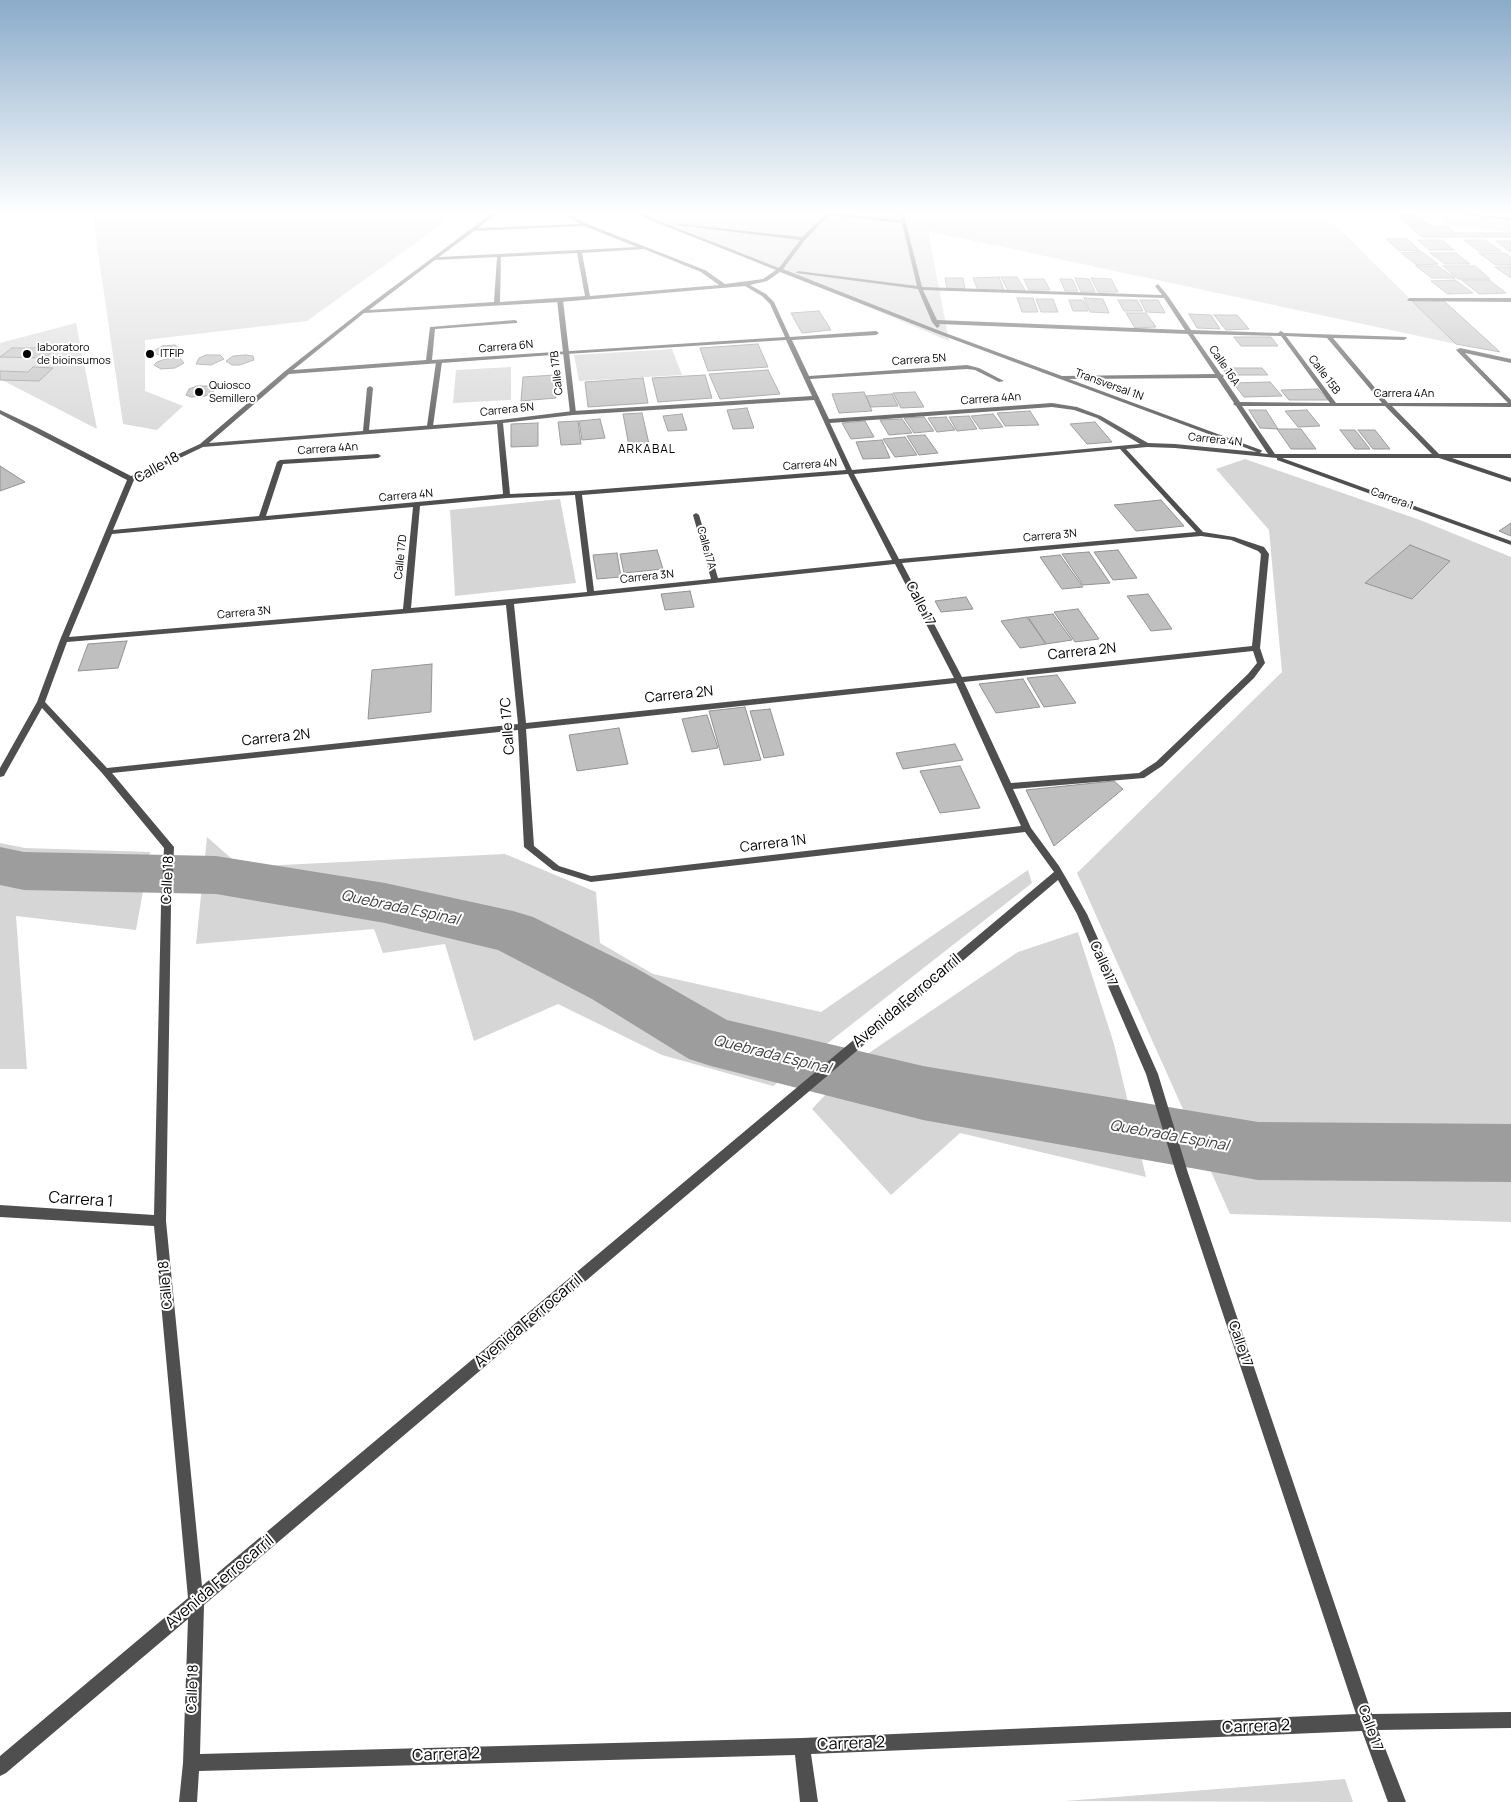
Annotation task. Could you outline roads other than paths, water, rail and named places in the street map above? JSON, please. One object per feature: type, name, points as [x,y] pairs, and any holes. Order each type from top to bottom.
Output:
[{"type":"street","name":"Calle 18","points":[[188,1802],[196,1603],[160,1221],[166,906],[169,847],[105,771],[41,702],[64,640],[131,479],[202,445],[287,372],[385,295]]},
{"type":"street","points":[[497,295],[497,304]]},
{"type":"street","points":[[363,312],[560,300],[610,295]]},
{"type":"street","name":"Calle 17","points":[[765,295],[772,303],[850,472],[959,678],[1027,829],[1056,868],[1082,914],[1152,1074],[1182,1172],[1368,1722],[1397,1802]]},
{"type":"street","name":"Transversal 1N","points":[[846,295],[938,332],[1273,456]]},
{"type":"street","points":[[923,295],[936,322],[938,332]]},
{"type":"street","points":[[1114,295],[1166,297]]},
{"type":"street","name":"Calle 16A","points":[[1166,297],[1187,332],[1221,376],[1236,404],[1273,456]]},
{"type":"street","name":"Calle 17B","points":[[560,300],[573,413]]},
{"type":"street","points":[[1409,300],[1511,300]]},
{"type":"street","points":[[429,362],[432,328],[515,322]]},
{"type":"street","points":[[936,322],[1404,338]]},
{"type":"street","name":"Carrera 6N","points":[[287,372],[876,332]]},
{"type":"street","name":"Calle 15B","points":[[1281,333],[1334,404]]},
{"type":"street","points":[[1328,335],[1386,404],[1437,455],[1511,480]]},
{"type":"street","points":[[1511,361],[1459,350],[1511,404]]},
{"type":"street","points":[[430,426],[439,362]]},
{"type":"street","name":"Carrera 5N","points":[[806,378],[967,367],[1001,382]]},
{"type":"street","points":[[1058,377],[1221,376]]},
{"type":"street","points":[[366,432],[370,388]]},
{"type":"street","name":"Carrera 5N","points":[[202,445],[500,422],[573,413],[815,398]]},
{"type":"street","name":"Carrera 4An","points":[[1236,404],[1511,404]]},
{"type":"street","name":"Carrera 4An","points":[[826,421],[1052,405],[1075,408],[1099,417],[1147,446]]},
{"type":"street","points":[[0,412],[131,479]]},
{"type":"street","points":[[500,422],[507,496]]},
{"type":"street","name":"Carrera 4N","points":[[110,532],[507,496],[578,493],[850,472],[1147,446],[1175,446],[1273,456],[1511,456]]},
{"type":"street","points":[[1123,448],[1201,534]]},
{"type":"street","name":"Carrera 4An","points":[[262,519],[280,462],[378,456]]},
{"type":"street","name":"Carrera 1","points":[[1273,456],[1511,543]]},
{"type":"street","points":[[578,493],[591,594]]},
{"type":"street","name":"Calle 17D","points":[[407,611],[417,505]]},
{"type":"street","name":"Calle 17A","points":[[696,515],[715,581]]},
{"type":"street","name":"Carrera 3N","points":[[64,640],[510,602],[898,561],[1201,534],[1232,538],[1261,549],[1265,554],[1256,648]]},
{"type":"street","name":"Calle 17C","points":[[510,602],[522,726],[529,848]]},
{"type":"street","points":[[1008,786],[1141,776],[1159,764],[1251,676],[1262,663],[1256,648]]},
{"type":"street","name":"Carrera 2N","points":[[105,771],[959,678],[1256,648]]},
{"type":"street","points":[[1,774],[41,702]]},
{"type":"street","name":"Carrera 1N","points":[[529,848],[556,868],[591,879],[1027,829]]},
{"type":"street","name":"Avenida Ferrocarril","points":[[0,1767],[1058,874]]},
{"type":"street","name":"Carrera 1","points":[[0,1211],[160,1221]]},
{"type":"street","name":"Carrera 2","points":[[191,1763],[802,1746],[1368,1722],[1511,1720]]},
{"type":"street","points":[[802,1746],[809,1802]]},
{"type":"waterway","name":"Quebrada Espinal","points":[[0,866],[24,871],[216,875],[385,903],[513,932],[613,983],[711,1041],[923,1093],[1258,1151],[1511,1153]]},
{"type":"place","name":"laboratoro de bioinsumos","points":[[27,354]]},
{"type":"place","name":"ITFIP","points":[[150,354]]},
{"type":"place","name":"Quiosco Semillero","points":[[199,392]]},
{"type":"district","name":"ARKABAL","points":[[647,450]]}]
